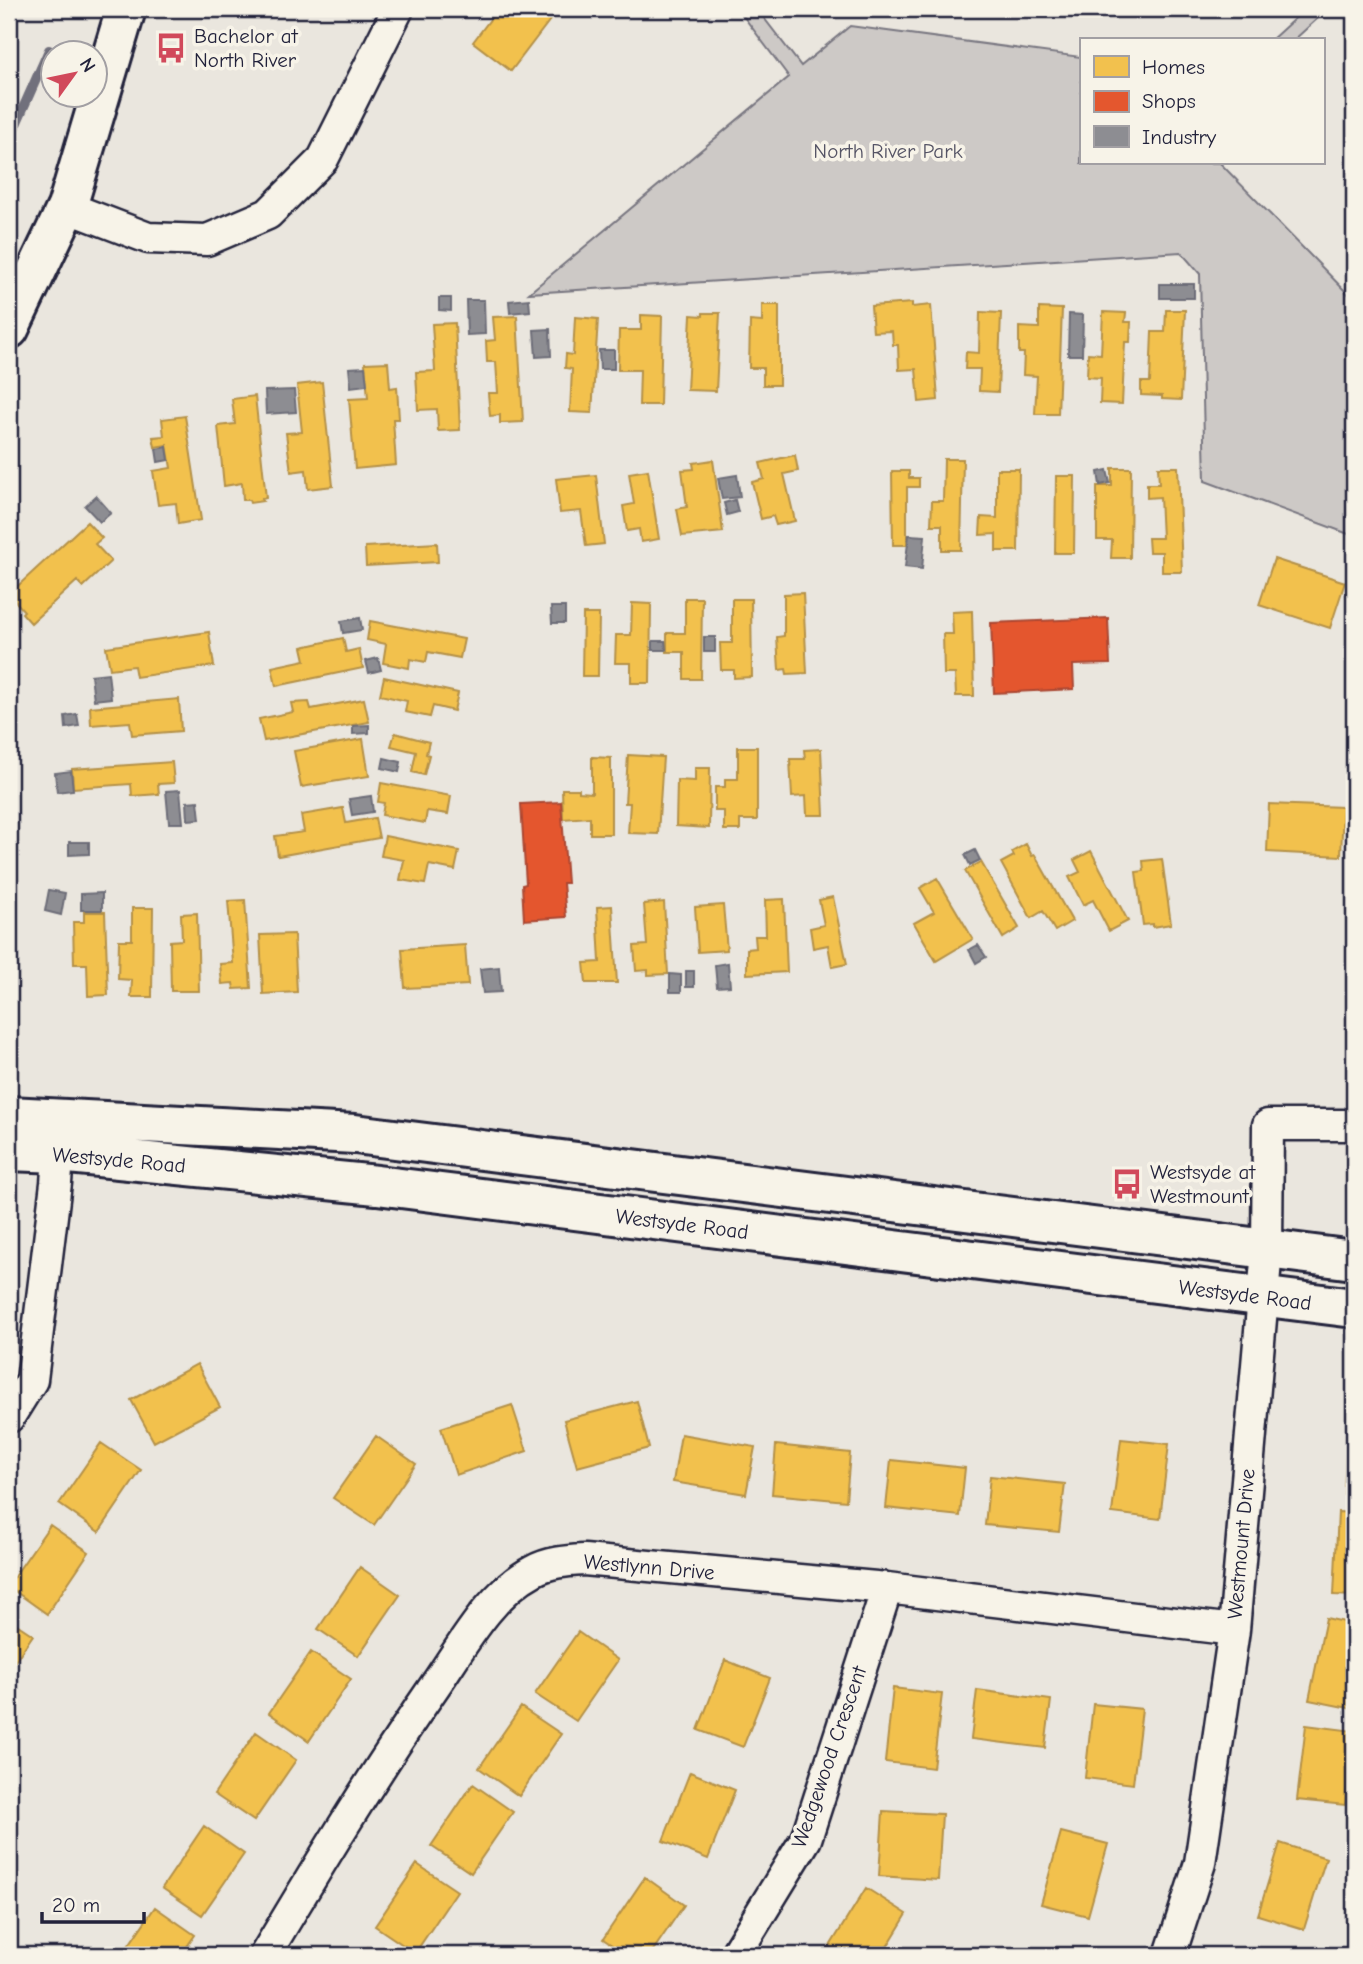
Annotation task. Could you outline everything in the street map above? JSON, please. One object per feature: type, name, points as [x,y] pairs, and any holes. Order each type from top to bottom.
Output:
[{"type":"main road","points":[[9,329],[66,207],[126,9]]},
{"type":"main road","name":"Westsyde Road","points":[[9,1116],[60,1136],[377,1185],[1354,1308]]},
{"type":"main road","name":"Westsyde Road","points":[[9,1151],[60,1136],[355,1134],[1354,1260]]},
{"type":"street","points":[[66,207],[148,238],[195,240],[207,240],[268,214],[323,159],[398,9]]},
{"type":"street","name":"Westmount Drive","points":[[1170,1955],[1200,1863],[1234,1630],[1267,1250],[1268,1125],[1354,1125]]},
{"type":"street","points":[[9,1417],[32,1380],[60,1136]]},
{"type":"street","name":"Westlynn Drive","points":[[265,1955],[402,1733],[481,1618],[514,1584],[533,1571],[555,1562],[584,1560],[887,1588],[1234,1630]]},
{"type":"street","name":"Wedgewood Crescent","points":[[735,1955],[806,1839],[887,1588]]},
{"type":"green space","name":"North River Park","points":[[738,9],[757,9],[801,66],[850,26],[1080,57],[1080,164],[1221,164],[1354,300],[1354,536],[1205,481],[1200,274],[1181,252],[529,293],[789,77]]},
{"type":"green space","points":[[1305,9],[1328,9],[1296,38],[1273,38]]},
{"type":"building: Homes","points":[[498,9],[552,9],[556,12],[511,71],[473,42]]},
{"type":"building: Homes","points":[[912,303],[912,307],[931,305],[938,400],[919,402],[916,369],[899,370],[898,345],[893,345],[892,331],[873,332],[871,306]]},
{"type":"building: Homes","points":[[762,305],[779,305],[779,385],[763,385],[763,368],[749,368],[750,321],[762,322]]},
{"type":"building: Homes","points":[[1039,308],[1062,309],[1058,414],[1035,414],[1037,376],[1023,375],[1024,353],[1019,353],[1019,327],[1039,328]]},
{"type":"building: Homes","points":[[1166,310],[1185,310],[1181,400],[1141,395],[1141,382],[1150,382],[1152,332],[1165,332]]},
{"type":"building: Homes","points":[[980,312],[1001,313],[998,392],[979,391],[980,369],[965,369],[966,352],[979,353]]},
{"type":"building: Homes","points":[[1103,312],[1126,313],[1125,322],[1131,322],[1130,342],[1125,342],[1122,404],[1100,403],[1101,378],[1087,377],[1088,353],[1101,354]]},
{"type":"building: Homes","points":[[703,313],[720,313],[716,391],[687,390],[691,315],[703,316]]},
{"type":"building: Homes","points":[[641,315],[662,316],[660,405],[639,405],[640,370],[618,370],[619,330],[641,330]]},
{"type":"building: Homes","points":[[517,316],[523,422],[500,423],[500,415],[490,416],[488,393],[498,393],[496,362],[487,362],[486,341],[495,340],[493,317]]},
{"type":"building: Homes","points":[[575,317],[598,319],[592,413],[570,412],[572,369],[565,368],[566,354],[573,355]]},
{"type":"building: Homes","points":[[455,323],[460,430],[438,431],[437,409],[418,410],[416,372],[435,371],[432,324]]},
{"type":"building: Homes","points":[[388,362],[390,388],[397,387],[399,419],[393,419],[396,465],[355,469],[349,399],[368,398],[365,363]]},
{"type":"building: Homes","points":[[322,382],[333,486],[308,489],[306,470],[291,472],[286,433],[302,432],[297,385]]},
{"type":"building: Homes","points":[[255,396],[266,498],[250,503],[249,500],[243,500],[242,483],[224,486],[218,426],[235,424],[232,399]]},
{"type":"building: Homes","points":[[185,416],[201,520],[178,524],[176,503],[158,505],[153,471],[171,468],[167,445],[155,447],[153,437],[164,436],[162,419]]},
{"type":"building: Homes","points":[[795,455],[798,471],[784,474],[795,521],[776,525],[773,516],[761,519],[752,482],[764,479],[760,463]]},
{"type":"building: Homes","points":[[944,459],[963,459],[961,550],[942,550],[942,525],[931,525],[932,501],[943,501]]},
{"type":"building: Homes","points":[[713,460],[723,532],[682,536],[677,509],[687,507],[682,470],[694,469],[693,463]]},
{"type":"building: Homes","points":[[1158,467],[1178,467],[1182,572],[1162,572],[1162,552],[1149,552],[1148,538],[1162,538],[1160,497],[1147,498],[1147,484],[1159,484]]},
{"type":"building: Homes","points":[[1112,468],[1131,468],[1130,558],[1111,558],[1112,540],[1097,540],[1097,486],[1112,486]]},
{"type":"building: Homes","points":[[997,469],[1019,469],[1018,551],[996,551],[996,534],[980,535],[981,517],[997,518]]},
{"type":"building: Homes","points":[[648,470],[659,539],[641,542],[639,529],[627,531],[623,506],[634,504],[629,473]]},
{"type":"building: Homes","points":[[892,471],[909,471],[909,478],[919,478],[919,487],[907,487],[907,545],[893,545]]},
{"type":"building: Homes","points":[[596,475],[604,544],[586,546],[581,511],[560,513],[556,479]]},
{"type":"building: Homes","points":[[1056,476],[1075,476],[1074,553],[1055,553]]},
{"type":"building: Homes","points":[[87,522],[102,538],[95,544],[111,561],[83,587],[77,581],[31,623],[9,594]]},
{"type":"building: Homes","points":[[437,543],[438,562],[366,566],[365,547]]},
{"type":"building: Homes","points":[[1274,559],[1345,582],[1330,628],[1259,605]]},
{"type":"building: Homes","points":[[803,593],[807,673],[787,674],[786,669],[779,670],[777,637],[784,636],[784,594]]},
{"type":"building: Homes","points":[[685,598],[702,598],[701,679],[684,679],[684,652],[667,652],[667,633],[685,633]]},
{"type":"building: Homes","points":[[732,599],[751,599],[752,677],[734,678],[734,670],[721,670],[720,643],[732,643]]},
{"type":"building: Homes","points":[[632,603],[651,604],[650,683],[631,683],[631,663],[615,663],[616,635],[631,635]]},
{"type":"building: Homes","points":[[972,611],[974,696],[956,696],[955,674],[944,674],[943,634],[953,634],[952,612]]},
{"type":"building: Homes","points":[[583,614],[599,614],[598,676],[582,676]]},
{"type":"building: Homes","points":[[370,621],[464,639],[460,658],[428,652],[426,662],[410,659],[409,668],[383,663],[386,644],[367,640]]},
{"type":"building: Homes","points":[[209,632],[214,666],[136,677],[134,666],[110,669],[106,647]]},
{"type":"building: Homes","points":[[343,638],[346,652],[359,649],[363,668],[276,686],[272,667],[305,660],[302,647]]},
{"type":"building: Homes","points":[[384,677],[458,693],[454,711],[433,706],[430,717],[405,712],[407,701],[380,695]]},
{"type":"building: Homes","points":[[179,699],[181,731],[132,735],[130,722],[91,725],[90,707]]},
{"type":"building: Homes","points":[[364,699],[369,722],[264,741],[259,719],[293,712],[291,703],[309,702],[311,709]]},
{"type":"building: Homes","points":[[395,733],[429,742],[424,775],[412,772],[416,752],[391,746]]},
{"type":"building: Homes","points":[[363,739],[369,776],[301,787],[294,751]]},
{"type":"building: Homes","points":[[738,747],[757,747],[757,820],[740,820],[740,830],[724,830],[724,811],[715,811],[715,787],[725,787],[725,779],[738,779]]},
{"type":"building: Homes","points":[[821,749],[824,815],[807,815],[806,796],[792,797],[790,759],[805,759],[804,750]]},
{"type":"building: Homes","points":[[628,755],[663,757],[658,834],[628,833],[630,803],[625,803]]},
{"type":"building: Homes","points":[[592,757],[611,758],[611,834],[590,834],[590,817],[563,819],[562,789],[579,789],[579,792],[592,793]]},
{"type":"building: Homes","points":[[172,762],[174,783],[158,784],[159,794],[132,796],[131,784],[73,788],[72,769]]},
{"type":"building: Homes","points":[[695,768],[710,768],[709,828],[676,826],[677,780],[695,781]]},
{"type":"building: Homes","points":[[381,783],[451,796],[448,814],[427,811],[425,823],[382,815],[384,803],[378,802]]},
{"type":"building: Homes","points":[[1269,804],[1343,807],[1341,856],[1267,852]]},
{"type":"building: Homes","points":[[343,808],[346,823],[375,818],[379,838],[278,856],[275,836],[304,832],[301,815]]},
{"type":"building: Homes","points":[[385,836],[459,851],[455,870],[429,865],[425,884],[400,880],[404,860],[381,856]]},
{"type":"building: Homes","points":[[1026,844],[1072,921],[1055,931],[1043,911],[1031,918],[1001,863],[1014,856],[1012,852]]},
{"type":"building: Homes","points":[[1091,851],[1128,921],[1109,931],[1093,900],[1083,905],[1069,877],[1080,872],[1074,860]]},
{"type":"building: Homes","points":[[1162,859],[1171,924],[1153,927],[1153,924],[1143,925],[1136,872],[1144,871],[1143,861]]},
{"type":"building: Homes","points":[[981,862],[1019,928],[1003,938],[965,871]]},
{"type":"building: Homes","points":[[937,878],[973,939],[936,961],[914,923],[934,912],[920,888]]},
{"type":"building: Homes","points":[[833,897],[847,964],[832,967],[828,945],[813,948],[810,928],[824,925],[819,900]]},
{"type":"building: Homes","points":[[784,899],[787,972],[747,974],[747,949],[756,948],[755,936],[766,936],[765,900]]},
{"type":"building: Homes","points":[[245,900],[251,988],[234,989],[233,983],[222,984],[220,964],[233,963],[228,901]]},
{"type":"building: Homes","points":[[664,902],[668,974],[648,975],[648,970],[636,971],[634,946],[647,945],[644,904]]},
{"type":"building: Homes","points":[[723,905],[727,950],[698,952],[695,907]]},
{"type":"building: Homes","points":[[612,906],[617,983],[586,983],[584,963],[600,962],[597,907]]},
{"type":"building: Homes","points":[[132,908],[153,908],[152,997],[131,997],[132,980],[118,979],[119,940],[132,940]]},
{"type":"building: Homes","points":[[84,912],[105,912],[108,995],[88,996],[87,964],[74,964],[73,922],[84,922]]},
{"type":"building: Homes","points":[[197,913],[199,991],[171,991],[170,941],[182,940],[181,914]]},
{"type":"building: Homes","points":[[294,934],[297,992],[263,994],[260,935]]},
{"type":"building: Homes","points":[[465,945],[468,985],[405,988],[402,949]]},
{"type":"building: Homes","points":[[197,1364],[220,1407],[154,1442],[131,1400]]},
{"type":"building: Homes","points":[[637,1401],[649,1448],[577,1467],[564,1420]]},
{"type":"building: Homes","points":[[512,1405],[527,1451],[456,1475],[441,1428]]},
{"type":"building: Homes","points":[[1348,1411],[1354,1411],[1354,1495],[1344,1494]]},
{"type":"building: Homes","points":[[681,1434],[755,1447],[746,1494],[673,1482]]},
{"type":"building: Homes","points":[[376,1436],[416,1464],[374,1525],[333,1498]]},
{"type":"building: Homes","points":[[1121,1439],[1169,1444],[1160,1519],[1112,1513]]},
{"type":"building: Homes","points":[[101,1443],[141,1470],[99,1532],[59,1504]]},
{"type":"building: Homes","points":[[776,1445],[850,1453],[846,1501],[772,1494]]},
{"type":"building: Homes","points":[[891,1460],[965,1468],[960,1516],[886,1508]]},
{"type":"building: Homes","points":[[990,1476],[1065,1484],[1059,1532],[985,1525]]},
{"type":"building: Homes","points":[[1338,1512],[1354,1513],[1354,1596],[1334,1595]]},
{"type":"building: Homes","points":[[50,1525],[89,1552],[47,1614],[9,1587],[9,1584]]},
{"type":"building: Homes","points":[[360,1567],[400,1595],[358,1656],[318,1629]]},
{"type":"building: Homes","points":[[1326,1618],[1354,1624],[1354,1709],[1309,1700]]},
{"type":"building: Homes","points":[[9,1619],[33,1635],[9,1670]]},
{"type":"building: Homes","points":[[578,1632],[618,1660],[576,1721],[535,1694]]},
{"type":"building: Homes","points":[[311,1652],[351,1679],[309,1741],[269,1713]]},
{"type":"building: Homes","points":[[725,1660],[770,1678],[743,1747],[698,1730]]},
{"type":"building: Homes","points":[[893,1688],[942,1694],[933,1768],[885,1762]]},
{"type":"building: Homes","points":[[977,1690],[1051,1700],[1045,1748],[971,1739]]},
{"type":"building: Homes","points":[[1093,1704],[1142,1709],[1133,1784],[1085,1778]]},
{"type":"building: Homes","points":[[521,1707],[561,1734],[519,1796],[479,1768]]},
{"type":"building: Homes","points":[[1306,1725],[1354,1731],[1345,1805],[1297,1800]]},
{"type":"building: Homes","points":[[256,1732],[296,1760],[254,1821],[214,1794]]},
{"type":"building: Homes","points":[[690,1772],[735,1790],[708,1859],[663,1841]]},
{"type":"building: Homes","points":[[473,1784],[513,1812],[471,1873],[431,1846]]},
{"type":"building: Homes","points":[[883,1811],[942,1814],[938,1880],[879,1876]]},
{"type":"building: Homes","points":[[204,1826],[244,1854],[202,1915],[162,1888]]},
{"type":"building: Homes","points":[[1061,1832],[1108,1844],[1088,1916],[1041,1904]]},
{"type":"building: Homes","points":[[1280,1843],[1326,1858],[1304,1929],[1258,1915]]},
{"type":"building: Homes","points":[[417,1864],[457,1891],[415,1953],[375,1926]]},
{"type":"building: Homes","points":[[645,1877],[684,1905],[650,1955],[627,1955],[603,1939]]},
{"type":"building: Homes","points":[[866,1888],[907,1914],[882,1955],[833,1955],[827,1951]]},
{"type":"building: Homes","points":[[155,1907],[195,1935],[181,1955],[122,1955]]},
{"type":"building: Homes","points":[[368,1947],[379,1955],[362,1955]]},
{"type":"building: Shops","points":[[1108,618],[1110,664],[1073,665],[1074,689],[994,693],[991,623]]},
{"type":"building: Shops","points":[[561,802],[567,883],[563,883],[566,917],[524,920],[522,885],[526,884],[521,804]]},
{"type":"building: Industry","points":[[1160,284],[1194,284],[1194,298],[1160,298]]},
{"type":"building: Industry","points":[[439,298],[451,298],[451,311],[439,310]]},
{"type":"building: Industry","points":[[529,299],[530,311],[510,313],[509,301]]},
{"type":"building: Industry","points":[[466,300],[484,300],[485,334],[467,335]]},
{"type":"building: Industry","points":[[1069,314],[1083,315],[1082,355],[1068,355]]},
{"type":"building: Industry","points":[[550,329],[551,356],[536,357],[534,330]]},
{"type":"building: Industry","points":[[599,350],[614,350],[614,369],[600,369]]},
{"type":"building: Industry","points":[[365,367],[367,385],[351,387],[349,368]]},
{"type":"building: Industry","points":[[294,390],[296,412],[266,414],[265,391]]},
{"type":"building: Industry","points":[[167,447],[169,460],[158,462],[156,449]]},
{"type":"building: Industry","points":[[1107,470],[1110,483],[1100,485],[1098,472]]},
{"type":"building: Industry","points":[[737,475],[740,497],[722,499],[718,478]]},
{"type":"building: Industry","points":[[96,496],[111,513],[100,522],[85,506]]},
{"type":"building: Industry","points":[[735,500],[738,512],[727,515],[724,503]]},
{"type":"building: Industry","points":[[909,535],[925,536],[922,569],[905,567]]},
{"type":"building: Industry","points":[[551,607],[565,607],[565,623],[552,623]]},
{"type":"building: Industry","points":[[360,618],[362,630],[343,633],[341,621]]},
{"type":"building: Industry","points":[[704,637],[715,637],[715,652],[704,652]]},
{"type":"building: Industry","points":[[653,641],[665,641],[666,650],[653,650]]},
{"type":"building: Industry","points":[[378,658],[381,670],[369,673],[366,661]]},
{"type":"building: Industry","points":[[108,673],[111,698],[94,700],[91,675]]},
{"type":"building: Industry","points":[[77,714],[79,726],[66,728],[65,716]]},
{"type":"building: Industry","points":[[369,725],[369,733],[353,734],[353,726]]},
{"type":"building: Industry","points":[[384,758],[401,762],[399,772],[382,768]]},
{"type":"building: Industry","points":[[71,771],[73,790],[57,792],[55,773]]},
{"type":"building: Industry","points":[[180,790],[183,823],[169,823],[166,791]]},
{"type":"building: Industry","points":[[371,796],[373,812],[352,815],[349,799]]},
{"type":"building: Industry","points":[[198,801],[200,819],[188,820],[187,802]]},
{"type":"building: Industry","points":[[69,842],[89,842],[89,854],[69,855]]},
{"type":"building: Industry","points":[[975,850],[980,860],[970,865],[965,855]]},
{"type":"building: Industry","points":[[49,890],[65,893],[61,915],[45,911]]},
{"type":"building: Industry","points":[[102,893],[102,910],[81,910],[81,894]]},
{"type":"building: Industry","points":[[978,945],[986,957],[976,963],[969,950]]},
{"type":"building: Industry","points":[[728,963],[730,986],[717,987],[715,965]]},
{"type":"building: Industry","points":[[499,967],[501,992],[483,993],[480,969]]},
{"type":"building: Industry","points":[[686,971],[694,971],[694,987],[686,987]]},
{"type":"building: Industry","points":[[670,974],[681,975],[681,992],[670,992]]},
{"type":"waterway","points":[[9,140],[38,75]]},
{"type":"place","name":"Bachelor at North River","points":[[171,48]]},
{"type":"place","name":"Westsyde at Westmount","points":[[1127,1184]]}]
